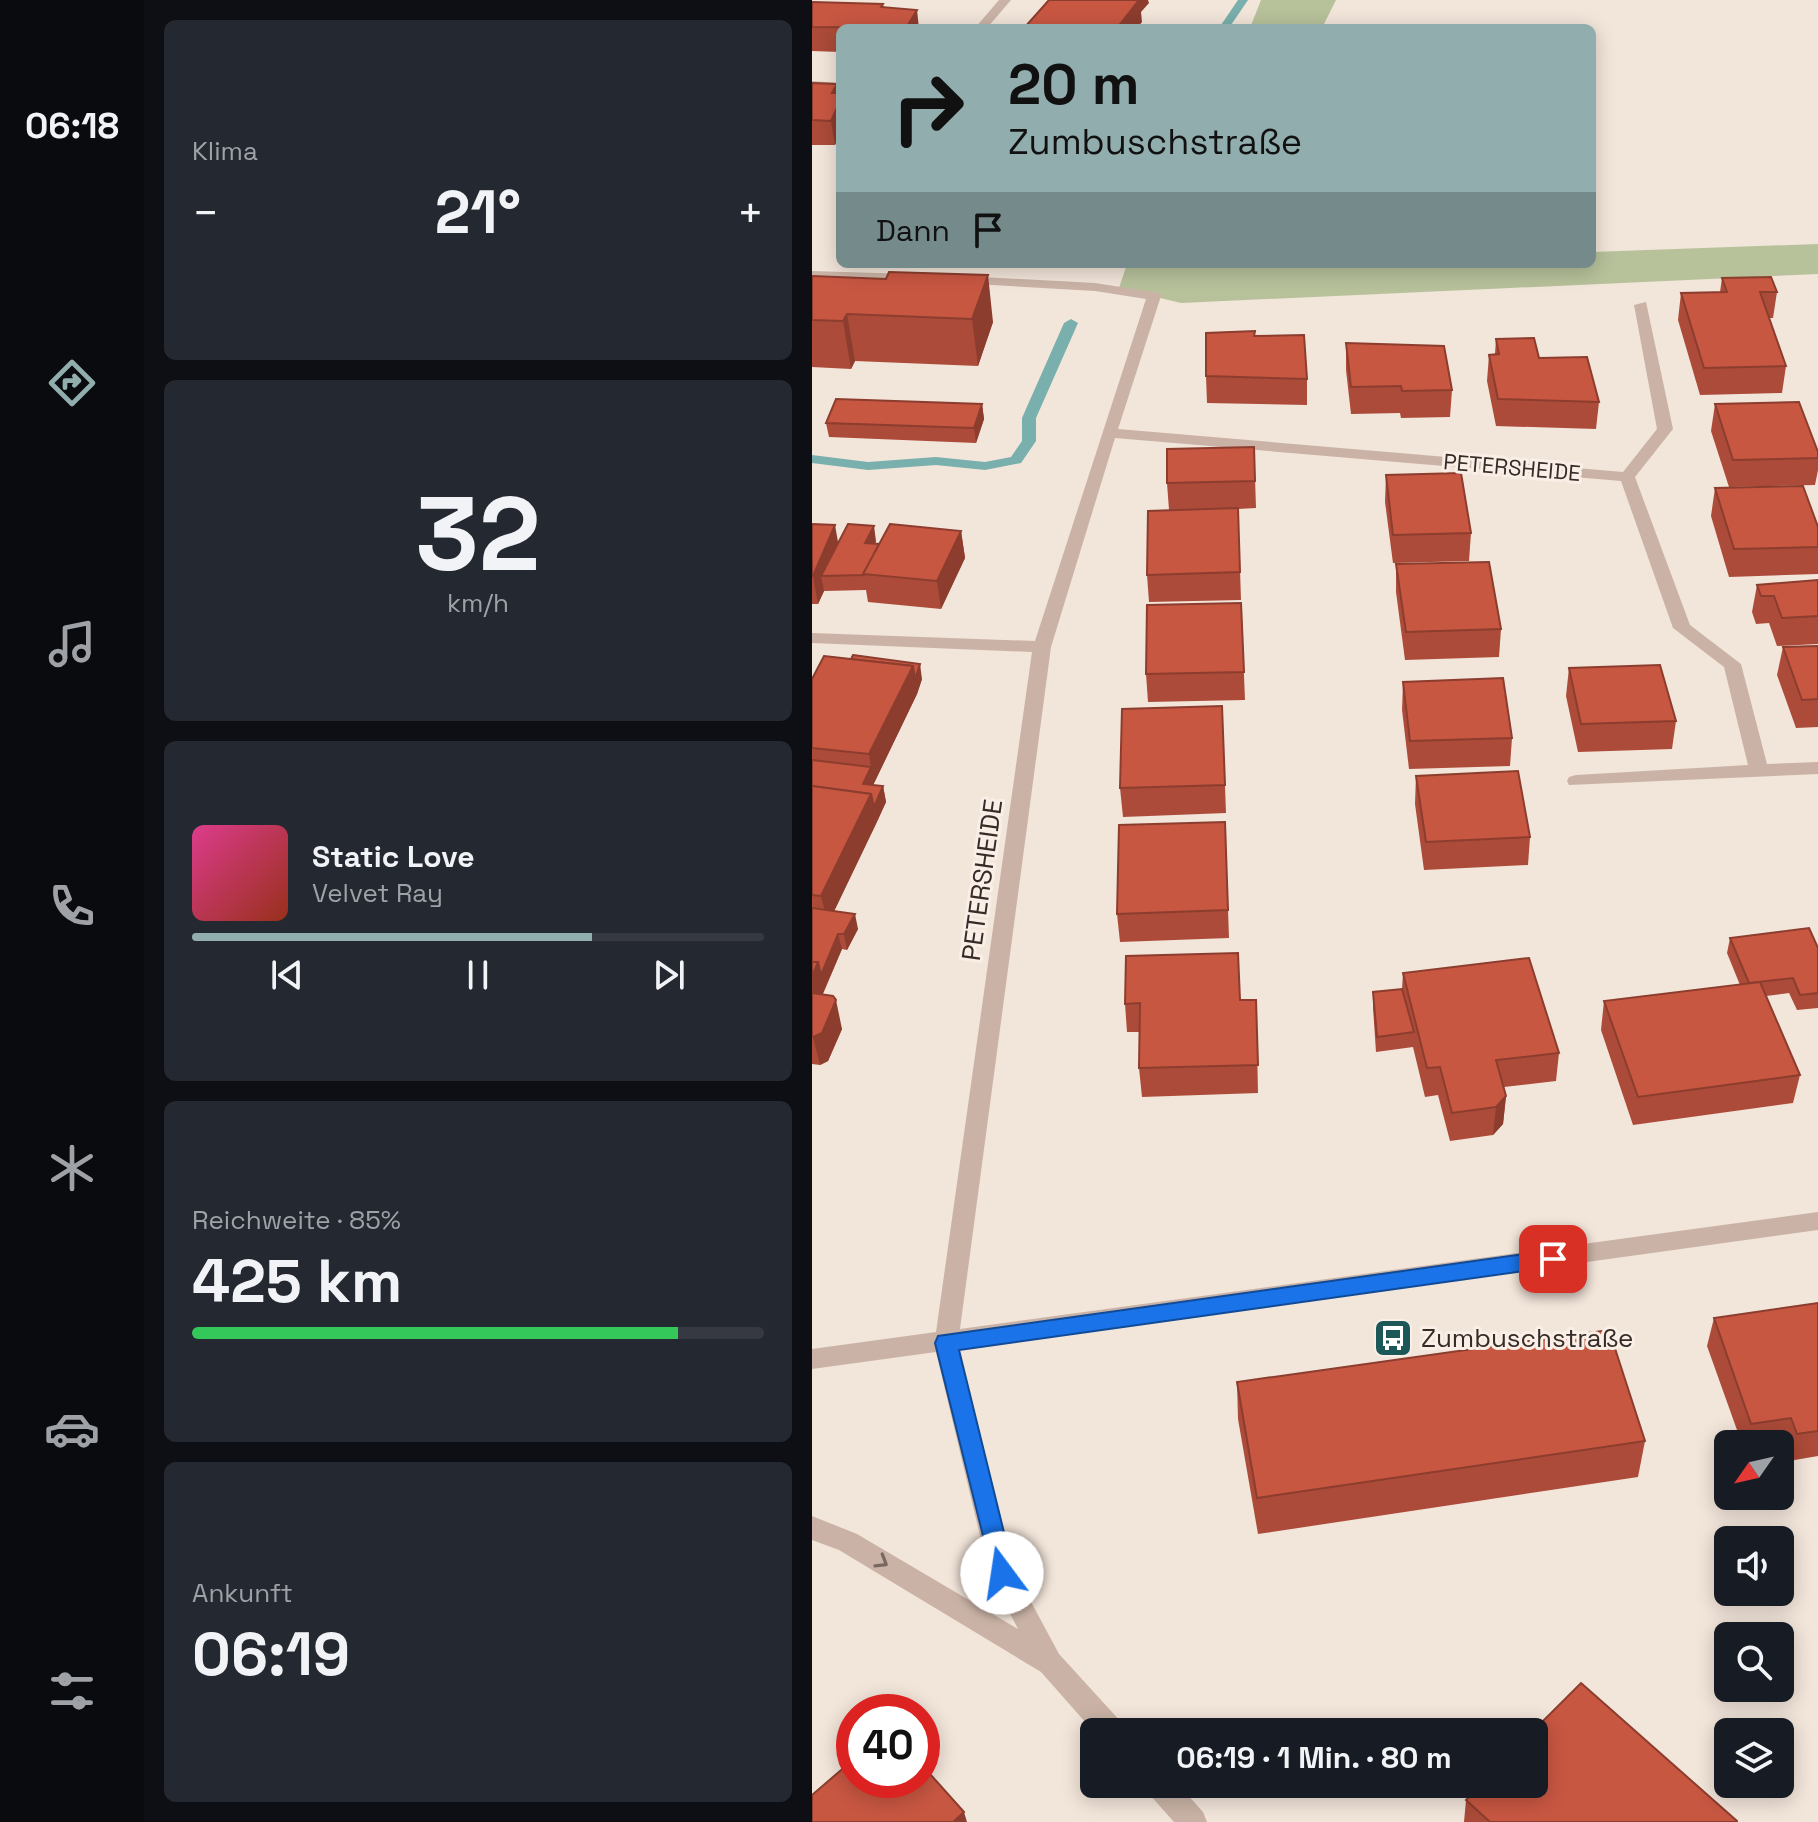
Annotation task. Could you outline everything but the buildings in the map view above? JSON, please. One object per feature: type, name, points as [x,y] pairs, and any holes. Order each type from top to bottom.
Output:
[{"type":"street","points":[[984,24],[1005,0]]},
{"type":"street","points":[[812,85],[836,87]]},
{"type":"street","points":[[812,275],[849,270],[921,278]]},
{"type":"street","name":"PETERSHEIDE","points":[[946,1343],[1042,647],[1154,296],[1095,287],[950,280]]},
{"type":"street","points":[[1641,305],[1665,429],[1627,477],[1682,628],[1732,664],[1759,771]]},
{"type":"street","name":"PETERSHEIDE","points":[[1109,433],[1627,477]]},
{"type":"street","points":[[812,638],[1042,647]]},
{"type":"street","points":[[1576,781],[1818,768]]},
{"type":"street","points":[[812,1359],[1818,1221]]},
{"type":"street","points":[[946,1343],[1002,1573],[1050,1663],[1099,1718]]},
{"type":"street","points":[[812,1528],[848,1542],[1050,1663]]},
{"type":"street","points":[[1172,1798],[1193,1822]]},
{"type":"green space","points":[[1261,0],[1336,0],[1324,24],[1252,24]]},
{"type":"green space","points":[[1818,244],[1818,274],[1181,303],[1119,288],[1126,268],[1596,268],[1596,252]]},
{"type":"waterway","points":[[1227,24],[1243,0]]},
{"type":"waterway","points":[[812,459],[868,466],[936,461],[985,466],[1016,460],[1029,441],[1029,418],[1071,323]]},
{"type":"place","name":"Zumbuschstraße","points":[[1393,1338]]},
{"type":"route","points":[[1002,1573],[946,1343],[1553,1259]]}]
